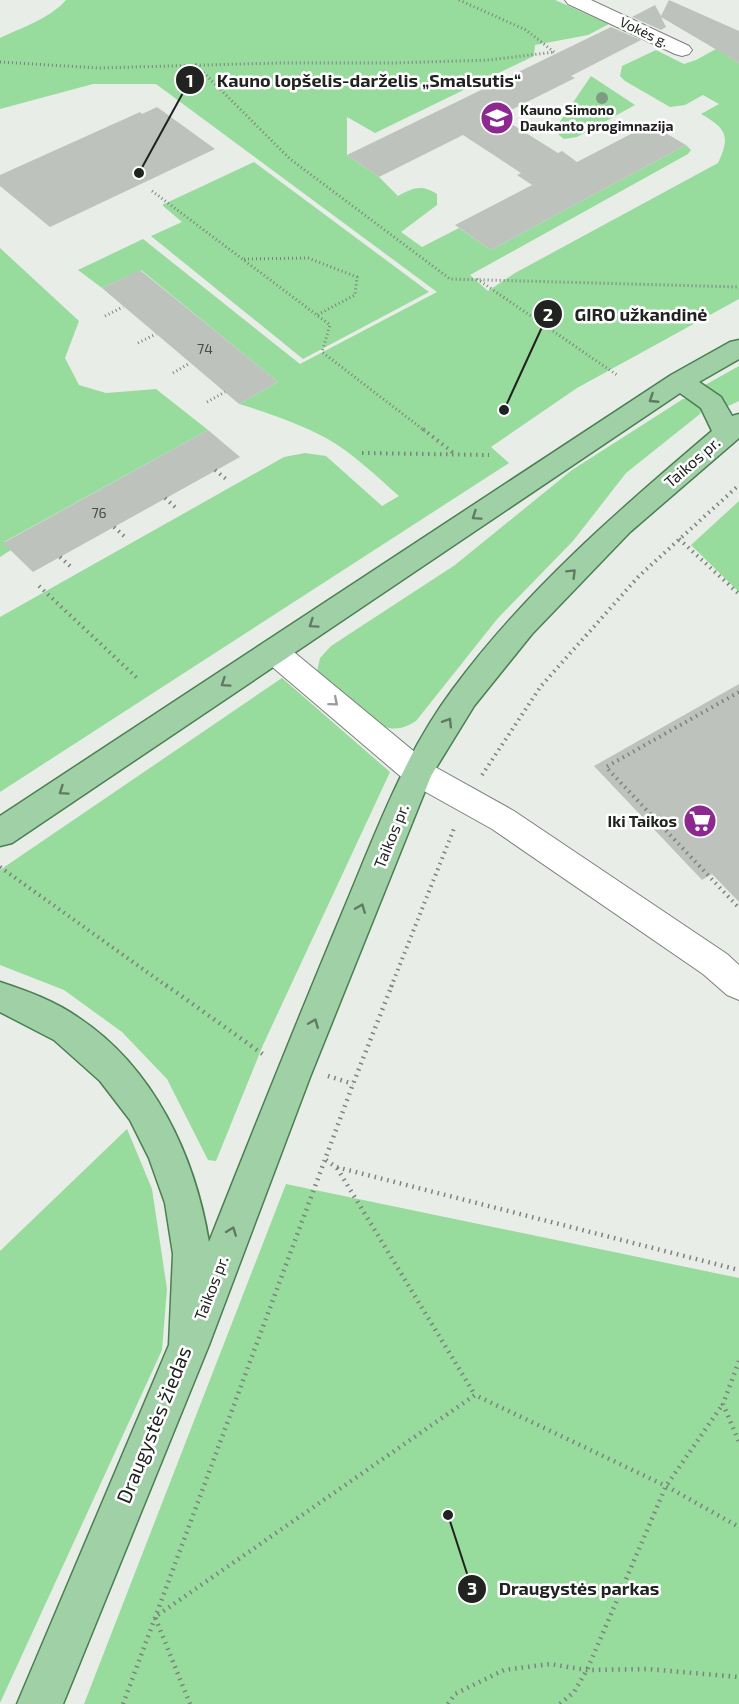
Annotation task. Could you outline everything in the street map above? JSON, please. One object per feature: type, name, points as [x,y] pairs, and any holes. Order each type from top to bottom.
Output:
[{"type":"main road","points":[[0,833],[680,381],[739,348]]},
{"type":"main road","points":[[680,381],[712,403],[732,428]]},
{"type":"main road","name":"Taikos pr.","points":[[189,1345],[297,1066],[417,772],[463,698],[520,626],[620,525],[732,428]]},
{"type":"main road","name":"Draugystės žiedas","points":[[0,997],[23,1005],[67,1029],[112,1069],[142,1108],[166,1153],[184,1203],[192,1254],[189,1345],[40,1704]]},
{"type":"street","name":"Vokės g.","points":[[575,0],[682,50]]},
{"type":"street","points":[[273,651],[417,772],[503,820],[715,964],[739,985]]},
{"type":"path","points":[[0,62],[99,68],[195,64],[392,63],[489,60],[555,52],[526,30],[459,0]]},
{"type":"path","points":[[195,64],[290,159],[450,279],[739,287]]},
{"type":"path","points":[[152,191],[330,325],[322,352],[456,455]]},
{"type":"path","points":[[243,260],[272,257],[308,258],[357,277],[355,295],[317,315]]},
{"type":"path","points":[[477,279],[617,375]]},
{"type":"path","points":[[105,316],[123,307]]},
{"type":"path","points":[[138,343],[156,334]]},
{"type":"path","points":[[172,373],[190,363]]},
{"type":"path","points":[[207,402],[225,392]]},
{"type":"path","points":[[362,453],[489,455]]},
{"type":"path","points":[[215,470],[226,479]]},
{"type":"path","points":[[123,1704],[353,1084],[466,800],[541,686],[639,576],[739,485]]},
{"type":"path","points":[[165,498],[176,508]]},
{"type":"path","points":[[114,527],[125,537]]},
{"type":"path","points":[[678,539],[739,594]]},
{"type":"path","points":[[60,557],[71,567]]},
{"type":"path","points":[[39,586],[137,678]]},
{"type":"path","points":[[739,692],[606,767],[739,908]]},
{"type":"path","points":[[0,867],[261,1054],[297,1066]]},
{"type":"path","points":[[326,1160],[336,1167],[739,1270]]},
{"type":"path","points":[[336,1167],[475,1395],[666,1486],[739,1527]]},
{"type":"path","points":[[560,1704],[574,1692],[587,1670],[666,1486],[723,1404],[739,1361]]},
{"type":"path","points":[[155,1617],[475,1395]]},
{"type":"path","points":[[723,1404],[739,1442]]},
{"type":"path","points":[[155,1617],[190,1704]]},
{"type":"path","points":[[448,1704],[455,1694],[504,1670],[550,1664],[587,1670],[648,1669],[739,1677]]},
{"type":"green space","points":[[66,0],[555,0],[609,24],[588,35],[535,45],[534,56],[375,133],[347,117],[347,155],[379,177],[398,196],[417,188],[437,194],[437,205],[401,232],[422,247],[459,228],[491,250],[686,145],[691,150],[688,154],[470,275],[488,291],[515,273],[718,163],[724,146],[724,134],[716,124],[701,114],[719,104],[703,95],[685,105],[670,107],[620,76],[622,66],[656,50],[684,64],[716,49],[739,63],[739,299],[577,388],[491,447],[509,463],[0,792],[0,617],[284,457],[305,453],[326,456],[382,506],[399,496],[355,458],[326,438],[283,419],[239,404],[278,382],[141,270],[102,288],[78,270],[143,239],[300,364],[437,292],[156,84],[93,84],[0,109],[0,38],[44,17]]},
{"type":"green space","points":[[591,76],[635,105],[577,137],[564,139],[559,135],[557,126]]},
{"type":"green space","points":[[254,162],[429,292],[303,359],[151,236],[182,222],[162,205]]},
{"type":"green space","points":[[0,248],[79,321],[65,358],[79,385],[106,393],[156,389],[208,430],[4,542],[11,550],[0,557]]},
{"type":"green space","points":[[739,366],[739,401],[726,407],[717,394],[705,385]]},
{"type":"green space","points":[[683,399],[693,399],[703,406],[700,414],[626,473],[573,541],[498,618],[416,721],[396,728],[381,725],[362,712],[317,671],[320,658],[331,646],[455,565],[572,470]]},
{"type":"green space","points":[[739,501],[739,592],[691,545]]},
{"type":"green space","points":[[282,678],[390,772],[263,1045],[216,1161],[208,1160],[167,1079],[122,1032],[64,990],[0,965],[0,870]]},
{"type":"green space","points":[[127,1129],[152,1189],[167,1289],[162,1350],[0,1703],[0,1251]]},
{"type":"green space","points":[[286,1184],[739,1278],[739,1704],[84,1704]]},
{"type":"building","points":[[669,0],[739,31],[739,63],[661,17],[666,27],[661,30],[632,17],[655,5],[661,16]]},
{"type":"building","points":[[611,27],[641,40],[571,76],[575,78],[499,116],[558,153],[562,151],[577,162],[650,124],[686,145],[491,250],[455,225],[532,185],[517,175],[521,173],[463,135],[379,177],[347,155]]},
{"type":"building","points":[[157,107],[215,149],[50,227],[0,186],[0,175],[140,112],[142,114]]},
{"type":"building","points":[[140,270],[278,382],[239,404],[102,288]]},
{"type":"building","points":[[208,430],[240,457],[33,572],[3,543]]},
{"type":"building","name":"Iki Taikos","points":[[739,684],[739,902],[712,874],[702,880],[594,766]]},
{"type":"place","name":"Kauno Simono Daukanto progimnazija","points":[[497,118]]},
{"type":"place","name":"Kauno lopšelis-darželis „Smalsutis“","points":[[139,173]]},
{"type":"place","name":"GIRO užkandinė","points":[[504,410]]},
{"type":"place","name":"Iki Taikos","points":[[700,821]]},
{"type":"place","name":"Draugystės parkas","points":[[448,1515]]}]
